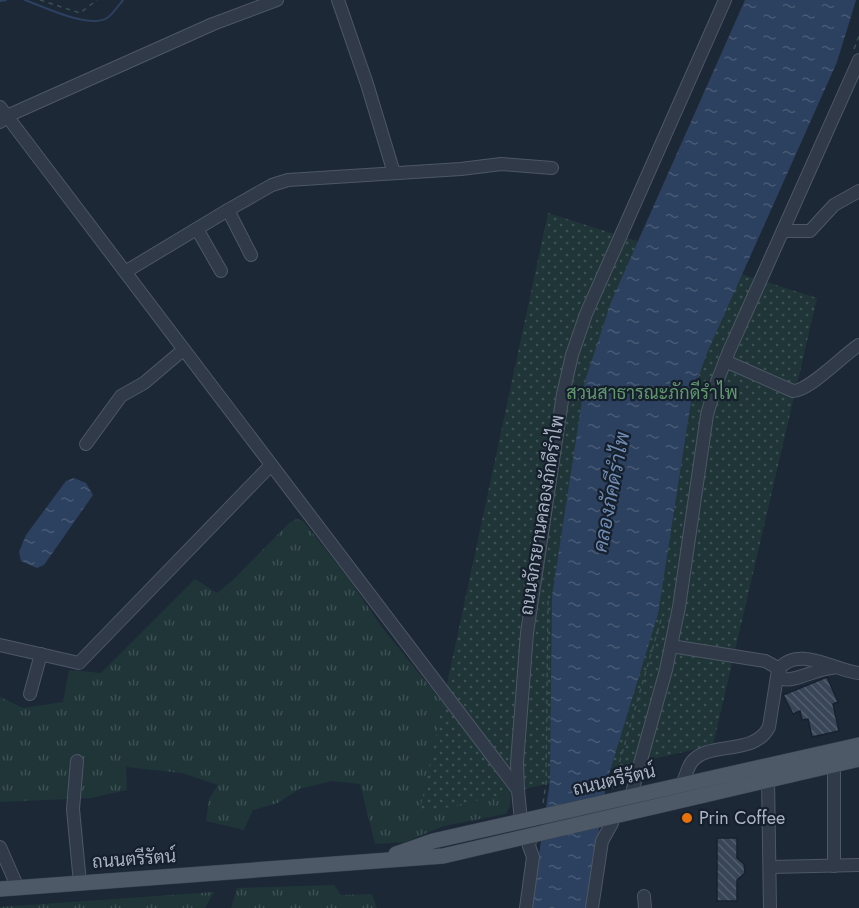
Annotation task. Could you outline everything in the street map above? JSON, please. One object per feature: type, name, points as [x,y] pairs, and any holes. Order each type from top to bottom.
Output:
[{"type":"main road","name":"ถนนตรีรัตน์","points":[[379,860],[433,841],[619,796],[682,785],[859,745]]},
{"type":"main road","name":"ถนนตรีรัตน์","points":[[0,889],[443,856],[859,759]]},
{"type":"street","points":[[277,0],[213,24],[2,115],[125,272],[518,790],[532,817]]},
{"type":"street","points":[[338,0],[394,173]]},
{"type":"street","points":[[518,790],[517,763],[527,633],[563,394],[572,354],[586,314],[725,0]]},
{"type":"street","points":[[619,796],[671,646],[708,416],[715,387],[856,58]]},
{"type":"street","points":[[125,272],[279,182],[501,164],[552,168]]},
{"type":"street","points":[[783,231],[810,231],[834,205],[859,191]]},
{"type":"street","points":[[228,210],[252,255]]},
{"type":"street","points":[[197,229],[221,271]]},
{"type":"street","points":[[725,361],[793,391],[799,391],[859,345]]},
{"type":"street","points":[[86,444],[121,396],[144,383],[183,350]]},
{"type":"street","points":[[0,645],[79,663],[271,465]]},
{"type":"street","points":[[671,646],[765,661],[778,670],[783,679],[787,680],[813,671],[839,668]]},
{"type":"street","points":[[30,694],[41,654]]},
{"type":"street","points":[[682,785],[691,763],[696,758],[706,753],[753,743],[765,734],[769,727],[778,670],[782,665],[802,660],[829,663],[859,673]]},
{"type":"street","points":[[77,761],[73,809],[80,883]]},
{"type":"street","points":[[834,765],[834,866]]},
{"type":"street","points":[[768,780],[770,908]]},
{"type":"street","points":[[592,908],[602,841],[610,828],[611,817]]},
{"type":"street","points":[[526,908],[533,857],[529,846],[531,836]]},
{"type":"street","points":[[0,847],[18,888]]},
{"type":"street","points":[[770,867],[859,865]]},
{"type":"path","points":[[40,0],[80,13],[97,0]]},
{"type":"path","points":[[856,58],[859,36]]},
{"type":"path","points":[[532,817],[546,783],[548,598]]},
{"type":"path","points":[[619,796],[662,616]]},
{"type":"green space","name":"สวนสาธารณะภักดีรำไพ","points":[[548,213],[817,298],[713,745],[419,814]]},
{"type":"green space","points":[[297,519],[303,521],[349,579],[381,626],[460,724],[511,795],[510,806],[506,814],[444,826],[405,842],[375,844],[360,784],[332,781],[299,789],[278,803],[253,810],[244,830],[206,821],[209,799],[218,785],[182,773],[126,767],[127,790],[91,798],[0,802],[0,697],[23,708],[63,702],[69,670],[101,673],[195,579],[217,593],[233,580],[290,522]]},
{"type":"green space","points":[[334,885],[341,895],[372,894],[377,908],[231,908],[237,888]]},
{"type":"green space","points":[[214,892],[205,908],[0,908],[0,907]]},
{"type":"water","name":"คลองภัคดีรำไพ","points":[[745,0],[856,0],[837,62],[707,353],[692,395],[658,614],[606,784],[587,908],[531,908],[550,781],[552,596],[585,381],[611,302]]},
{"type":"water","points":[[74,478],[86,483],[93,495],[44,565],[37,568],[21,561],[19,552],[26,535],[66,481]]},
{"type":"building","points":[[827,677],[838,702],[833,704],[839,731],[812,737],[808,719],[802,720],[800,711],[793,714],[783,695]]},
{"type":"building","points":[[717,838],[737,838],[737,858],[744,864],[745,873],[737,880],[737,901],[717,901]]},
{"type":"waterway","points":[[0,1],[6,0]]},
{"type":"waterway","points":[[25,0],[66,16],[89,21],[107,18],[123,0]]},
{"type":"place","name":"Prin Coffee","points":[[687,818]]}]
